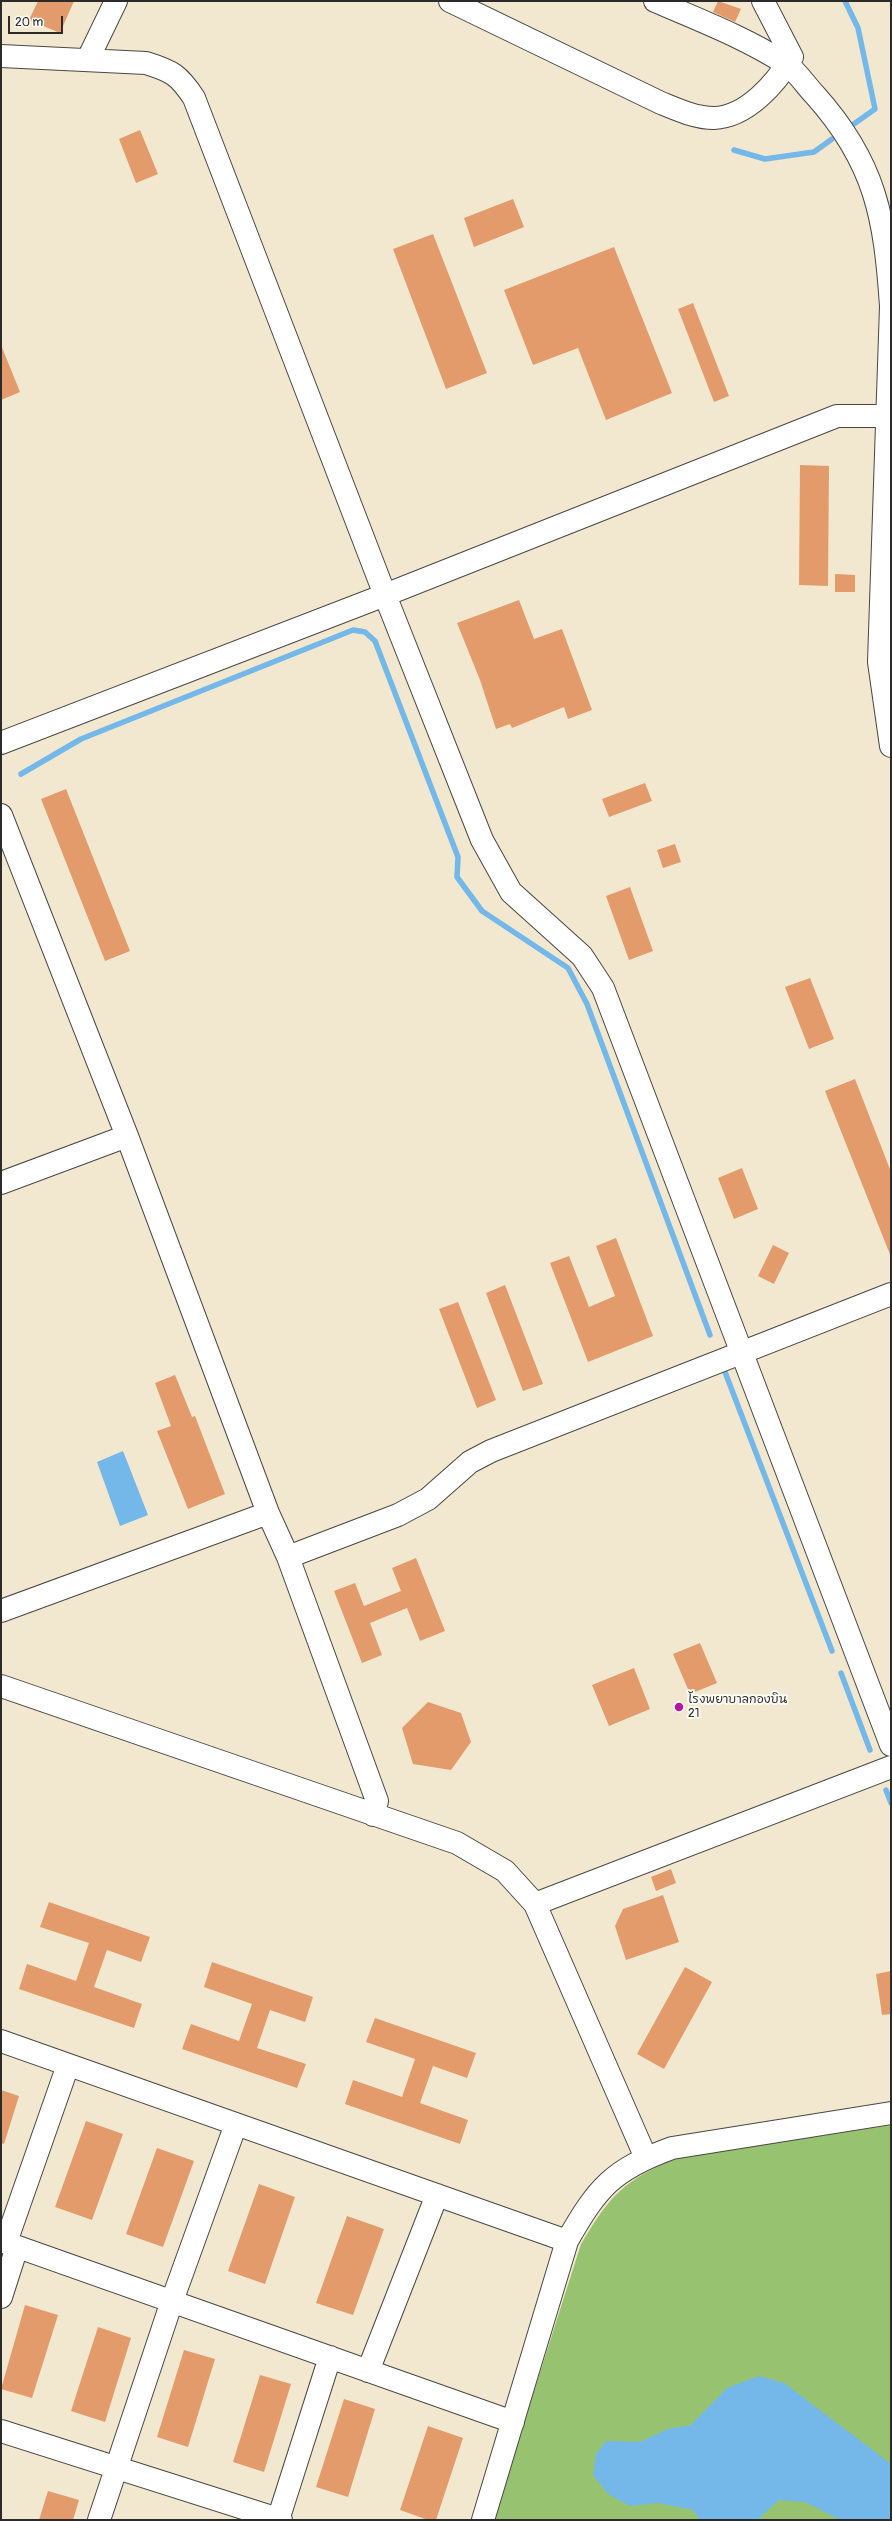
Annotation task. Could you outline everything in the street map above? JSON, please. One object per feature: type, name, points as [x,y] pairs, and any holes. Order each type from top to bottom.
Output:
[{"type":"street","points":[[88,60],[116,1]]},
{"type":"street","points":[[450,1],[661,103],[694,116],[715,118],[732,114],[753,103],[787,65],[792,57],[762,1]]},
{"type":"street","points":[[655,1],[716,28],[787,65],[836,119],[859,156],[877,199],[887,249],[891,306],[879,662],[891,746]]},
{"type":"street","points":[[1,56],[146,63],[163,68],[182,79],[194,98],[385,595],[482,840],[498,871],[512,892],[582,956],[603,988],[891,1745]]},
{"type":"street","points":[[1,742],[385,595],[837,416],[887,416]]},
{"type":"street","points":[[1,815],[127,1136],[268,1513],[288,1557],[378,1801],[373,1815]]},
{"type":"street","points":[[1,1183],[127,1136]]},
{"type":"street","points":[[288,1557],[398,1515],[428,1499],[470,1462],[491,1451],[891,1294]]},
{"type":"street","points":[[1,1610],[268,1513]]},
{"type":"street","points":[[1,1686],[457,1843],[505,1871],[535,1904],[646,2158]]},
{"type":"street","points":[[535,1904],[891,1767]]},
{"type":"street","points":[[1,2041],[567,2241]]},
{"type":"street","points":[[1,2297],[8,2243],[68,2065]]},
{"type":"street","points":[[483,2520],[567,2241],[594,2198],[617,2173],[646,2158],[672,2148],[891,2113]]},
{"type":"street","points":[[99,2520],[172,2301],[236,2124]]},
{"type":"street","points":[[368,2371],[437,2195]]},
{"type":"street","points":[[8,2243],[513,2422]]},
{"type":"street","points":[[1,2431],[279,2520],[330,2357]]},
{"type":"green space","points":[[891,2125],[891,2520],[493,2520],[581,2244],[601,2213],[620,2191],[644,2174],[677,2158]]},
{"type":"water","points":[[123,1451],[148,1515],[120,1526],[97,1462]]},
{"type":"water","points":[[759,2376],[784,2383],[891,2464],[891,2520],[840,2520],[805,2502],[779,2500],[757,2520],[700,2520],[693,2510],[658,2503],[630,2506],[608,2494],[593,2475],[596,2454],[606,2441],[640,2442],[668,2429],[691,2425],[727,2388]]},
{"type":"building","points":[[38,1],[74,1],[60,33],[29,20]]},
{"type":"building","points":[[718,1],[741,9],[735,22],[713,12]]},
{"type":"building","points":[[140,130],[158,174],[136,183],[119,139]]},
{"type":"building","points":[[513,199],[524,227],[474,247],[464,218]]},
{"type":"building","points":[[433,234],[487,373],[446,389],[393,249]]},
{"type":"building","points":[[614,247],[672,393],[606,420],[578,348],[533,365],[504,290]]},
{"type":"building","points":[[693,303],[729,396],[714,402],[678,309]]},
{"type":"building","points":[[1,345],[20,392],[1,400]]},
{"type":"building","points":[[800,465],[829,466],[828,586],[799,585]]},
{"type":"building","points":[[835,574],[855,575],[855,592],[835,592]]},
{"type":"building","points":[[519,600],[534,639],[562,629],[592,710],[568,719],[564,707],[512,728],[510,724],[496,729],[480,680],[457,623]]},
{"type":"building","points":[[645,783],[652,801],[609,817],[602,799]]},
{"type":"building","points":[[66,789],[130,951],[105,961],[41,799]]},
{"type":"building","points":[[675,844],[681,862],[663,868],[657,850]]},
{"type":"building","points":[[630,887],[653,951],[629,960],[606,896]]},
{"type":"building","points":[[810,978],[834,1039],[809,1049],[785,987]]},
{"type":"building","points":[[855,1079],[891,1172],[891,1257],[825,1091]]},
{"type":"building","points":[[742,1168],[758,1209],[734,1219],[718,1178]]},
{"type":"building","points":[[616,1238],[653,1336],[588,1362],[550,1263],[569,1256],[589,1307],[615,1296],[596,1246]]},
{"type":"building","points":[[773,1245],[789,1253],[774,1284],[758,1276]]},
{"type":"building","points":[[505,1285],[543,1384],[523,1391],[486,1293]]},
{"type":"building","points":[[458,1302],[496,1400],[477,1408],[439,1309]]},
{"type":"building","points":[[175,1375],[192,1417],[195,1416],[225,1494],[188,1509],[157,1431],[171,1426],[155,1383]]},
{"type":"building","points":[[416,1558],[445,1631],[420,1641],[407,1608],[370,1623],[382,1655],[362,1663],[334,1591],[355,1583],[364,1606],[401,1591],[392,1568]]},
{"type":"building","points":[[700,1643],[717,1683],[690,1694],[673,1654]]},
{"type":"building","points":[[634,1668],[650,1709],[609,1726],[592,1685]]},
{"type":"building","points":[[428,1702],[461,1713],[471,1742],[451,1770],[413,1764],[402,1728]]},
{"type":"building","points":[[671,1869],[676,1883],[656,1891],[651,1877]]},
{"type":"building","points":[[663,1895],[679,1942],[626,1960],[615,1926],[623,1909]]},
{"type":"building","points":[[49,1902],[150,1937],[141,1962],[107,1950],[94,1987],[142,2004],[134,2028],[19,1989],[27,1964],[76,1981],[89,1943],[40,1927]]},
{"type":"building","points":[[212,1962],[313,1997],[305,2022],[270,2010],[257,2048],[306,2064],[297,2088],[182,2049],[191,2024],[239,2041],[252,2004],[204,1987]]},
{"type":"building","points":[[685,1967],[712,1982],[664,2069],[637,2054]]},
{"type":"building","points":[[891,1971],[891,2014],[882,2015],[876,1974]]},
{"type":"building","points":[[375,2018],[476,2053],[467,2078],[433,2066],[420,2103],[468,2120],[460,2144],[345,2104],[353,2080],[402,2097],[415,2059],[366,2042]]},
{"type":"building","points":[[1,2090],[19,2096],[4,2144],[1,2143]]},
{"type":"building","points":[[86,2121],[123,2134],[92,2220],[55,2207]]},
{"type":"building","points":[[157,2148],[194,2161],[163,2247],[126,2234]]},
{"type":"building","points":[[259,2184],[295,2197],[265,2284],[228,2271]]},
{"type":"building","points":[[347,2216],[384,2229],[353,2315],[316,2303]]},
{"type":"building","points":[[25,2305],[58,2315],[32,2398],[1,2389]]},
{"type":"building","points":[[98,2327],[131,2338],[105,2422],[71,2411]]},
{"type":"building","points":[[184,2350],[215,2359],[188,2447],[157,2437]]},
{"type":"building","points":[[260,2375],[291,2384],[264,2472],[233,2462]]},
{"type":"building","points":[[344,2399],[375,2409],[348,2497],[316,2487]]},
{"type":"building","points":[[428,2426],[463,2438],[436,2520],[428,2520],[400,2510]]},
{"type":"building","points":[[48,2491],[79,2500],[73,2520],[39,2520]]},
{"type":"waterway","points":[[845,1],[858,28],[875,109],[851,126]]},
{"type":"waterway","points":[[734,150],[765,159],[814,152],[832,139]]},
{"type":"waterway","points":[[21,774],[81,739],[353,630],[365,632],[375,641],[458,857],[457,877],[482,911],[568,968],[587,1004],[710,1335]]},
{"type":"waterway","points":[[725,1372],[832,1651]]},
{"type":"waterway","points":[[841,1673],[870,1750]]},
{"type":"waterway","points":[[886,1790],[891,1803]]},
{"type":"place","name":"โรงพยาบาลกองบิน 21","points":[[679,1707]]}]
